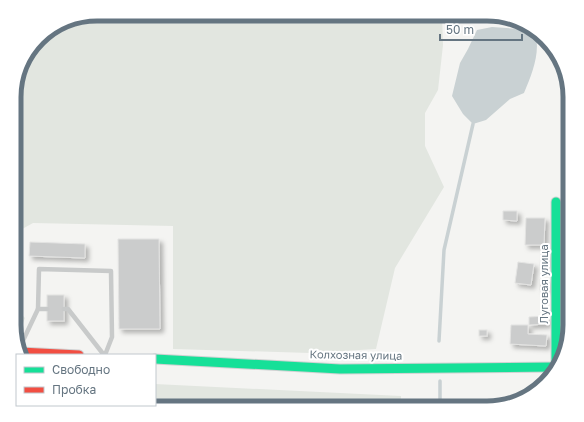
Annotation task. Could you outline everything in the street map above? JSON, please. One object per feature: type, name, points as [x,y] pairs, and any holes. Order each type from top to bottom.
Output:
[{"type":"street","name":"Луговая улица","points":[[556,202],[556,356]]},
{"type":"street","points":[[26,352],[59,354]]},
{"type":"street","name":"Колхозная улица","points":[[156,359],[340,369],[550,367]]},
{"type":"lane","points":[[23,342],[38,309],[39,269],[111,271],[112,337],[104,354]]},
{"type":"lane","points":[[38,309],[47,309]]},
{"type":"lane","points":[[64,309],[68,309],[103,354]]},
{"type":"shaded area","points":[[92,21],[442,21],[443,45],[438,90],[425,113],[425,146],[444,187],[395,268],[376,349],[310,353],[173,349],[173,226],[33,223],[21,230],[22,87],[25,73],[31,59],[47,40],[63,29],[82,22]]},
{"type":"shaded area","points":[[476,21],[492,21],[502,23],[477,23]]},
{"type":"shaded area","points":[[492,27],[521,29],[536,39],[537,46],[535,62],[524,93],[510,99],[486,120],[473,124],[463,114],[452,96],[460,63],[477,30]]},
{"type":"shaded area","points":[[21,314],[25,318],[21,328]]},
{"type":"shaded area","points":[[156,384],[401,396],[401,401],[156,401]]},
{"type":"building","points":[[503,211],[517,211],[517,221],[503,220]]},
{"type":"building","points":[[526,218],[545,218],[544,245],[525,245]]},
{"type":"building","points":[[118,239],[159,239],[160,329],[119,329]]},
{"type":"building","points":[[30,242],[85,244],[85,258],[29,256]]},
{"type":"building","points":[[541,253],[547,253],[547,266],[540,266]]},
{"type":"building","points":[[518,262],[534,264],[531,285],[515,283]]},
{"type":"building","points":[[540,279],[547,279],[547,290],[540,290]]},
{"type":"building","points":[[47,295],[64,295],[64,321],[47,321]]},
{"type":"building","points":[[562,297],[563,297],[563,307],[561,307]]},
{"type":"building","points":[[547,316],[548,324],[529,325],[529,317]]},
{"type":"building","points":[[511,325],[528,325],[528,334],[547,335],[546,346],[510,344]]},
{"type":"building","points":[[479,330],[487,330],[487,336],[479,336]]},
{"type":"waterway","points":[[439,341],[444,250],[473,124]]},
{"type":"waterway","points":[[440,381],[440,401]]},
{"type":"traffic: fast","points":[[556,202],[556,356]]},
{"type":"traffic: fast","points":[[156,359],[340,369],[550,367]]},
{"type":"traffic: jam","points":[[26,352],[59,354]]}]
